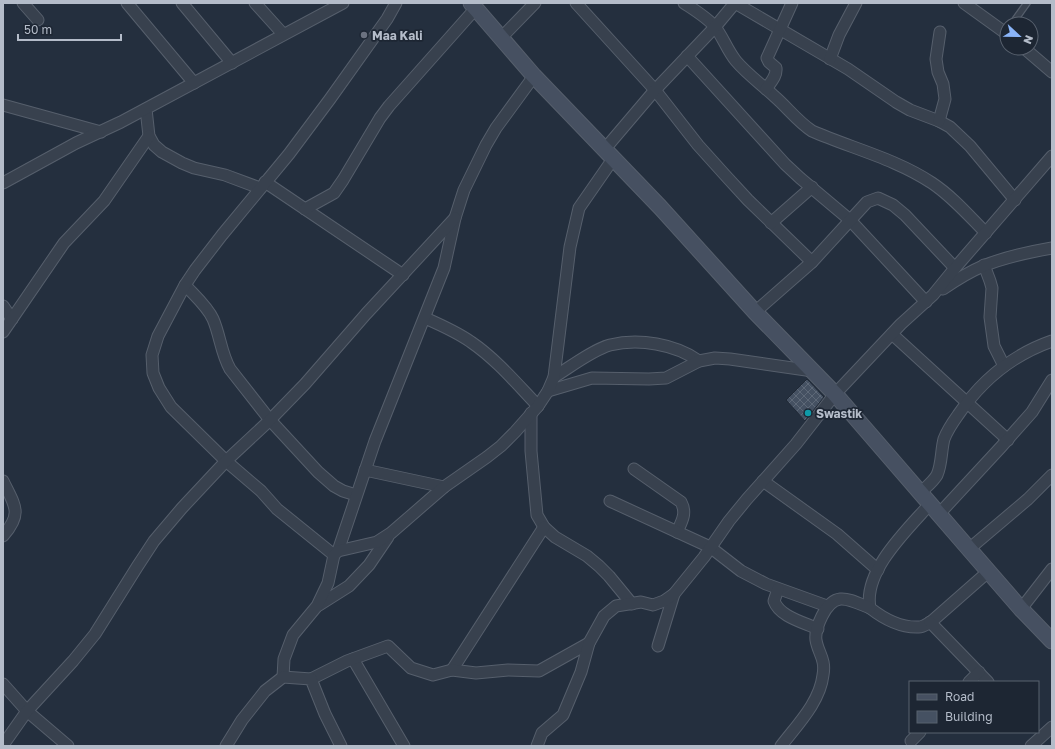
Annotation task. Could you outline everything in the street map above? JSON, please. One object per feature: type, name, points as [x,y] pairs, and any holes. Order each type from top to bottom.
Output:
[{"type":"main road","points":[[474,5],[534,76],[660,207],[755,312],[835,394],[1021,609],[1052,641]]},
{"type":"street","points":[[23,3],[38,20]]},
{"type":"street","points":[[127,3],[194,83]]},
{"type":"street","points":[[182,3],[232,63]]},
{"type":"street","points":[[255,3],[283,34]]},
{"type":"street","points":[[3,183],[146,109],[343,3]]},
{"type":"street","points":[[336,553],[277,509],[261,491],[226,461],[171,407],[159,388],[153,373],[152,355],[158,336],[185,285],[222,235],[289,154],[335,93],[387,19],[396,3]]},
{"type":"street","points":[[501,38],[535,3]]},
{"type":"street","points":[[576,3],[655,90],[698,145],[748,200],[812,262]]},
{"type":"street","points":[[684,3],[698,12],[715,27],[726,48],[735,60],[800,123],[812,131],[892,162],[933,183],[952,198],[986,233]]},
{"type":"street","points":[[336,553],[377,542],[391,533],[444,487],[501,446],[534,410],[548,391],[554,377],[570,247],[579,208],[608,154],[655,90],[715,27],[735,3],[862,78],[896,102],[910,110],[939,121],[950,127],[963,138],[1015,200]]},
{"type":"street","points":[[766,89],[777,72],[776,68],[767,58],[792,3]]},
{"type":"street","points":[[830,59],[839,35],[856,3]]},
{"type":"street","points":[[964,3],[999,24]]},
{"type":"street","points":[[305,209],[334,193],[380,118],[474,5]]},
{"type":"street","points":[[939,121],[944,99],[943,84],[938,72],[936,59],[940,32]]},
{"type":"street","points":[[687,56],[786,164],[850,220],[929,299]]},
{"type":"street","points":[[1033,56],[1052,72]]},
{"type":"street","points":[[283,677],[284,659],[293,635],[317,606],[328,583],[336,553],[375,441],[444,268],[455,218],[464,190],[496,128],[534,76]]},
{"type":"street","points":[[3,105],[101,132]]},
{"type":"street","points":[[146,109],[149,136],[154,145],[162,152],[194,168],[263,185],[305,209],[403,275]]},
{"type":"street","points":[[3,332],[64,243],[104,201],[149,136]]},
{"type":"street","points":[[537,746],[542,733],[563,715],[581,672],[589,643],[604,616],[616,606],[641,602],[653,605],[664,601],[674,594],[729,521],[796,444],[835,394],[892,334],[929,299],[1052,156]]},
{"type":"street","points":[[771,223],[812,187]]},
{"type":"street","points":[[755,312],[812,262],[867,202],[878,198],[893,205],[905,215],[955,268]]},
{"type":"street","points":[[3,745],[27,711],[73,661],[95,634],[154,542],[182,508],[226,461],[270,420],[305,384],[366,314],[455,218]]},
{"type":"street","points":[[929,299],[968,273],[984,265],[1052,248]]},
{"type":"street","points":[[984,265],[992,288],[990,317],[994,346],[1004,366]]},
{"type":"street","points":[[185,285],[209,311],[213,319],[225,360],[230,369],[270,420],[325,480],[343,491],[356,495]]},
{"type":"street","points":[[3,306],[12,319]]},
{"type":"street","points":[[425,318],[456,333],[472,343],[492,360],[534,410],[531,450],[534,497],[537,515],[544,527],[555,537],[587,556],[599,566],[632,604]]},
{"type":"street","points":[[892,334],[1008,440]]},
{"type":"street","points":[[930,504],[932,482],[937,475],[944,439],[966,403],[975,392],[1004,366],[1052,341]]},
{"type":"street","points":[[554,377],[597,350],[610,345],[624,343],[664,345],[690,354],[699,361]]},
{"type":"street","points":[[548,391],[592,378],[666,378],[699,361],[715,358],[813,371]]},
{"type":"street","points":[[870,608],[868,598],[872,581],[894,545],[930,504],[1008,440],[1032,412],[1052,380]]},
{"type":"street","points":[[634,469],[681,502],[684,512],[677,532]]},
{"type":"street","points":[[365,470],[444,487]]},
{"type":"street","points":[[969,549],[1028,499],[1052,475]]},
{"type":"street","points":[[3,481],[15,506],[14,520],[3,536]]},
{"type":"street","points":[[763,481],[837,534],[878,570]]},
{"type":"street","points":[[610,501],[710,548],[741,571],[766,584],[827,606]]},
{"type":"street","points":[[452,670],[544,527]]},
{"type":"street","points":[[317,606],[349,586],[370,564],[391,533]]},
{"type":"street","points":[[781,746],[808,711],[818,694],[823,676],[824,660],[816,639],[818,629],[827,606],[837,598],[846,598],[870,608],[882,617],[894,623],[920,627],[930,622],[989,572]]},
{"type":"street","points":[[1021,609],[1051,574]]},
{"type":"street","points":[[778,589],[774,602],[776,606],[784,614],[818,629]]},
{"type":"street","points":[[658,646],[674,594]]},
{"type":"street","points":[[930,622],[987,681]]},
{"type":"street","points":[[226,746],[242,720],[265,691],[283,677],[311,679],[353,659],[388,646],[411,668],[433,675],[452,670],[476,674],[508,670],[539,671],[589,643]]},
{"type":"street","points":[[353,659],[404,746]]},
{"type":"street","points":[[970,681],[978,672]]},
{"type":"street","points":[[311,679],[325,714],[341,746]]},
{"type":"street","points":[[3,684],[27,711],[68,746]]},
{"type":"street","points":[[1031,746],[1040,734],[1052,727]]},
{"type":"street","points":[[911,741],[919,733]]},
{"type":"lane","points":[[1018,16],[1028,3]]},
{"type":"building","name":"Swastik","points":[[807,379],[824,397],[805,421],[786,400]]},
{"type":"place","name":"Maa Kali","points":[[364,35]]},
{"type":"place","name":"Swastik","points":[[808,413]]}]
